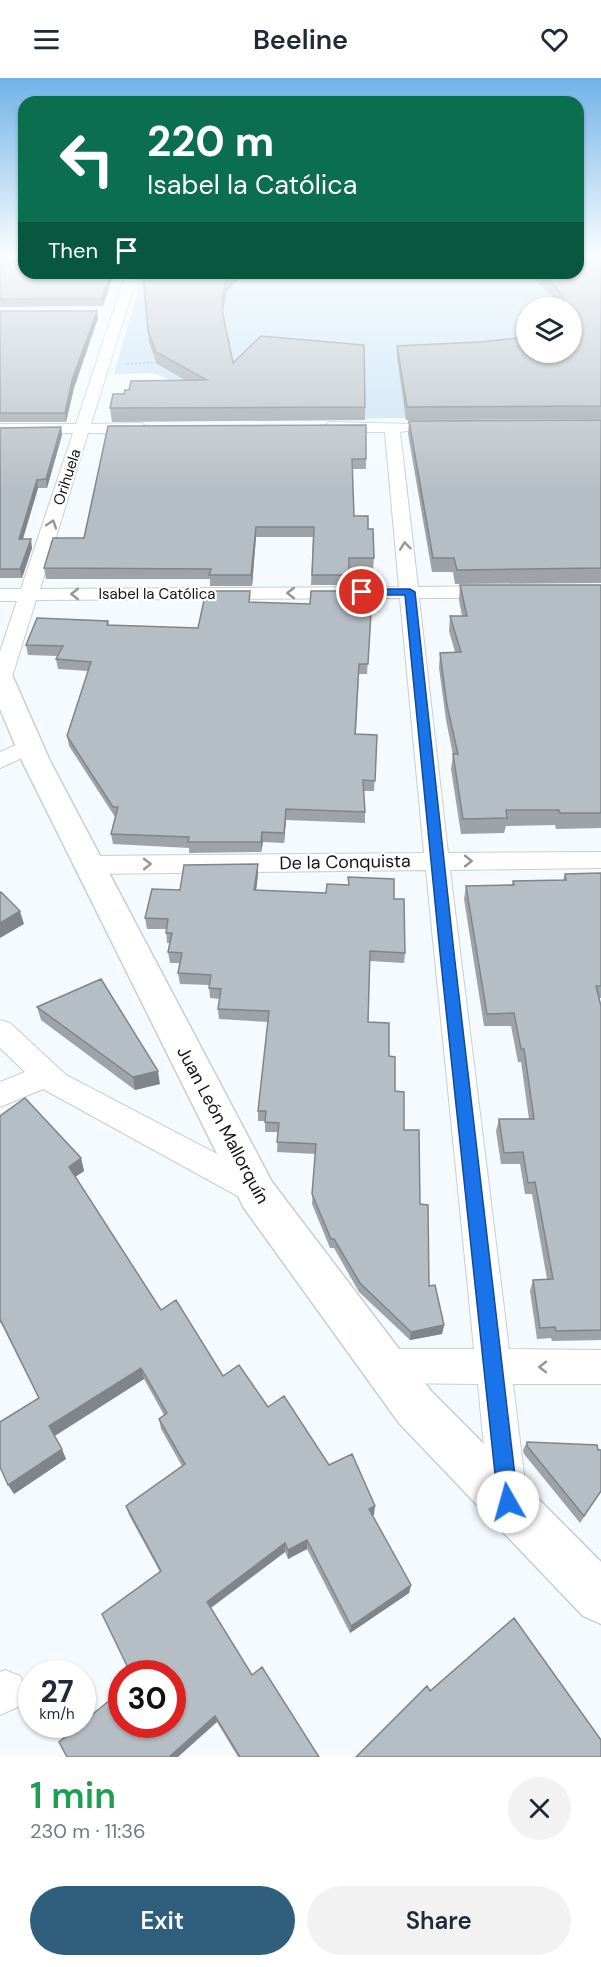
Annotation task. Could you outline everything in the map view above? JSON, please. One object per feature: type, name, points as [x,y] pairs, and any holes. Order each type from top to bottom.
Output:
[{"type":"street","name":"Orihuela","points":[[0,679],[103,364],[109,334]]},
{"type":"street","points":[[309,427],[427,427]]},
{"type":"street","points":[[392,427],[437,861],[508,1502]]},
{"type":"street","points":[[0,429],[154,428]]},
{"type":"street","name":"Isabel la Católica","points":[[0,595],[506,591]]},
{"type":"street","name":"Juan León Mallorquín","points":[[0,679],[15,753],[89,865],[254,1189],[415,1407],[601,1598]]},
{"type":"street","name":"De la Conquista","points":[[89,865],[601,860]]},
{"type":"street","points":[[0,1031],[52,1079],[254,1189]]},
{"type":"street","points":[[0,1095],[52,1079]]},
{"type":"street","points":[[385,1366],[601,1367]]},
{"type":"path","points":[[103,364],[165,361]]},
{"type":"shaded area","points":[[125,334],[516,334],[516,363],[582,363],[582,334],[588,334],[601,416],[208,420],[210,397],[154,373],[114,374]]},
{"type":"building","points":[[0,334],[89,334],[72,380],[65,413],[0,413]]},
{"type":"building","points":[[149,334],[227,334],[233,363],[261,336],[364,345],[365,407],[110,408],[113,394],[124,394],[125,390],[129,390],[131,381],[207,380],[156,352]]},
{"type":"building","points":[[582,334],[601,334],[601,406],[407,407],[397,346],[516,338],[516,363],[582,363]]},
{"type":"building","points":[[601,420],[601,568],[457,570],[454,558],[433,558],[409,421]]},
{"type":"building","points":[[366,425],[366,459],[352,459],[354,516],[368,516],[368,529],[373,529],[374,558],[349,558],[349,575],[312,575],[314,527],[256,527],[251,575],[209,575],[211,569],[44,568],[53,538],[84,538],[108,426]]},
{"type":"building","points":[[61,427],[46,479],[37,480],[19,539],[31,539],[20,569],[0,569],[0,428]]},
{"type":"building","points":[[460,585],[601,585],[601,813],[506,810],[507,818],[463,819],[453,754],[458,754],[447,705],[440,653],[461,652],[450,616],[467,616]]},
{"type":"building","points":[[206,591],[250,591],[249,602],[310,604],[311,591],[349,591],[350,611],[371,612],[368,664],[359,664],[355,734],[377,735],[375,781],[363,780],[365,812],[286,809],[284,833],[262,832],[261,842],[188,842],[189,837],[111,834],[118,807],[113,807],[67,736],[91,662],[56,659],[63,646],[26,645],[37,618],[108,621],[107,625],[198,628]]},
{"type":"building","points":[[258,864],[254,890],[326,893],[327,884],[349,885],[348,877],[394,879],[394,899],[404,899],[405,953],[370,951],[368,1022],[389,1023],[389,1056],[395,1057],[395,1091],[404,1092],[404,1130],[419,1130],[420,1204],[428,1205],[429,1286],[435,1285],[444,1325],[411,1332],[360,1283],[334,1239],[331,1239],[312,1194],[316,1144],[277,1142],[279,1123],[265,1122],[266,1111],[258,1111],[269,1011],[218,1009],[221,989],[209,988],[211,975],[178,973],[182,953],[168,952],[172,933],[166,933],[168,919],[145,918],[152,889],[180,890],[184,865]]},
{"type":"building","points":[[601,873],[601,986],[596,986],[601,1006],[601,1330],[556,1331],[555,1327],[540,1328],[533,1280],[553,1279],[535,1182],[528,1183],[523,1152],[504,1153],[499,1119],[534,1119],[524,1049],[521,1049],[514,1013],[487,1014],[466,886],[514,885],[513,881],[566,880],[565,874]]},
{"type":"building","points":[[0,893],[20,911],[0,923]]},
{"type":"building","points":[[101,979],[158,1071],[133,1077],[37,1007]]},
{"type":"building","points":[[25,1098],[81,1158],[69,1167],[161,1310],[176,1300],[223,1376],[239,1365],[268,1407],[284,1396],[329,1465],[352,1454],[375,1506],[369,1509],[411,1585],[351,1626],[307,1540],[288,1550],[285,1543],[207,1602],[252,1675],[262,1667],[319,1757],[240,1757],[215,1716],[169,1757],[67,1757],[59,1742],[64,1738],[96,1738],[96,1711],[108,1702],[108,1738],[186,1738],[186,1660],[124,1660],[102,1614],[161,1571],[126,1506],[185,1464],[159,1419],[167,1413],[141,1368],[49,1426],[62,1449],[8,1485],[0,1467],[0,1422],[39,1398],[0,1319],[0,1116]]},
{"type":"building","points":[[527,1442],[597,1445],[598,1450],[601,1450],[601,1491],[584,1516],[527,1446]]},
{"type":"building","points":[[514,1618],[601,1740],[601,1757],[356,1757],[427,1686],[430,1691]]},
{"type":"route","points":[[362,592],[410,592],[447,953],[508,1502]]}]
